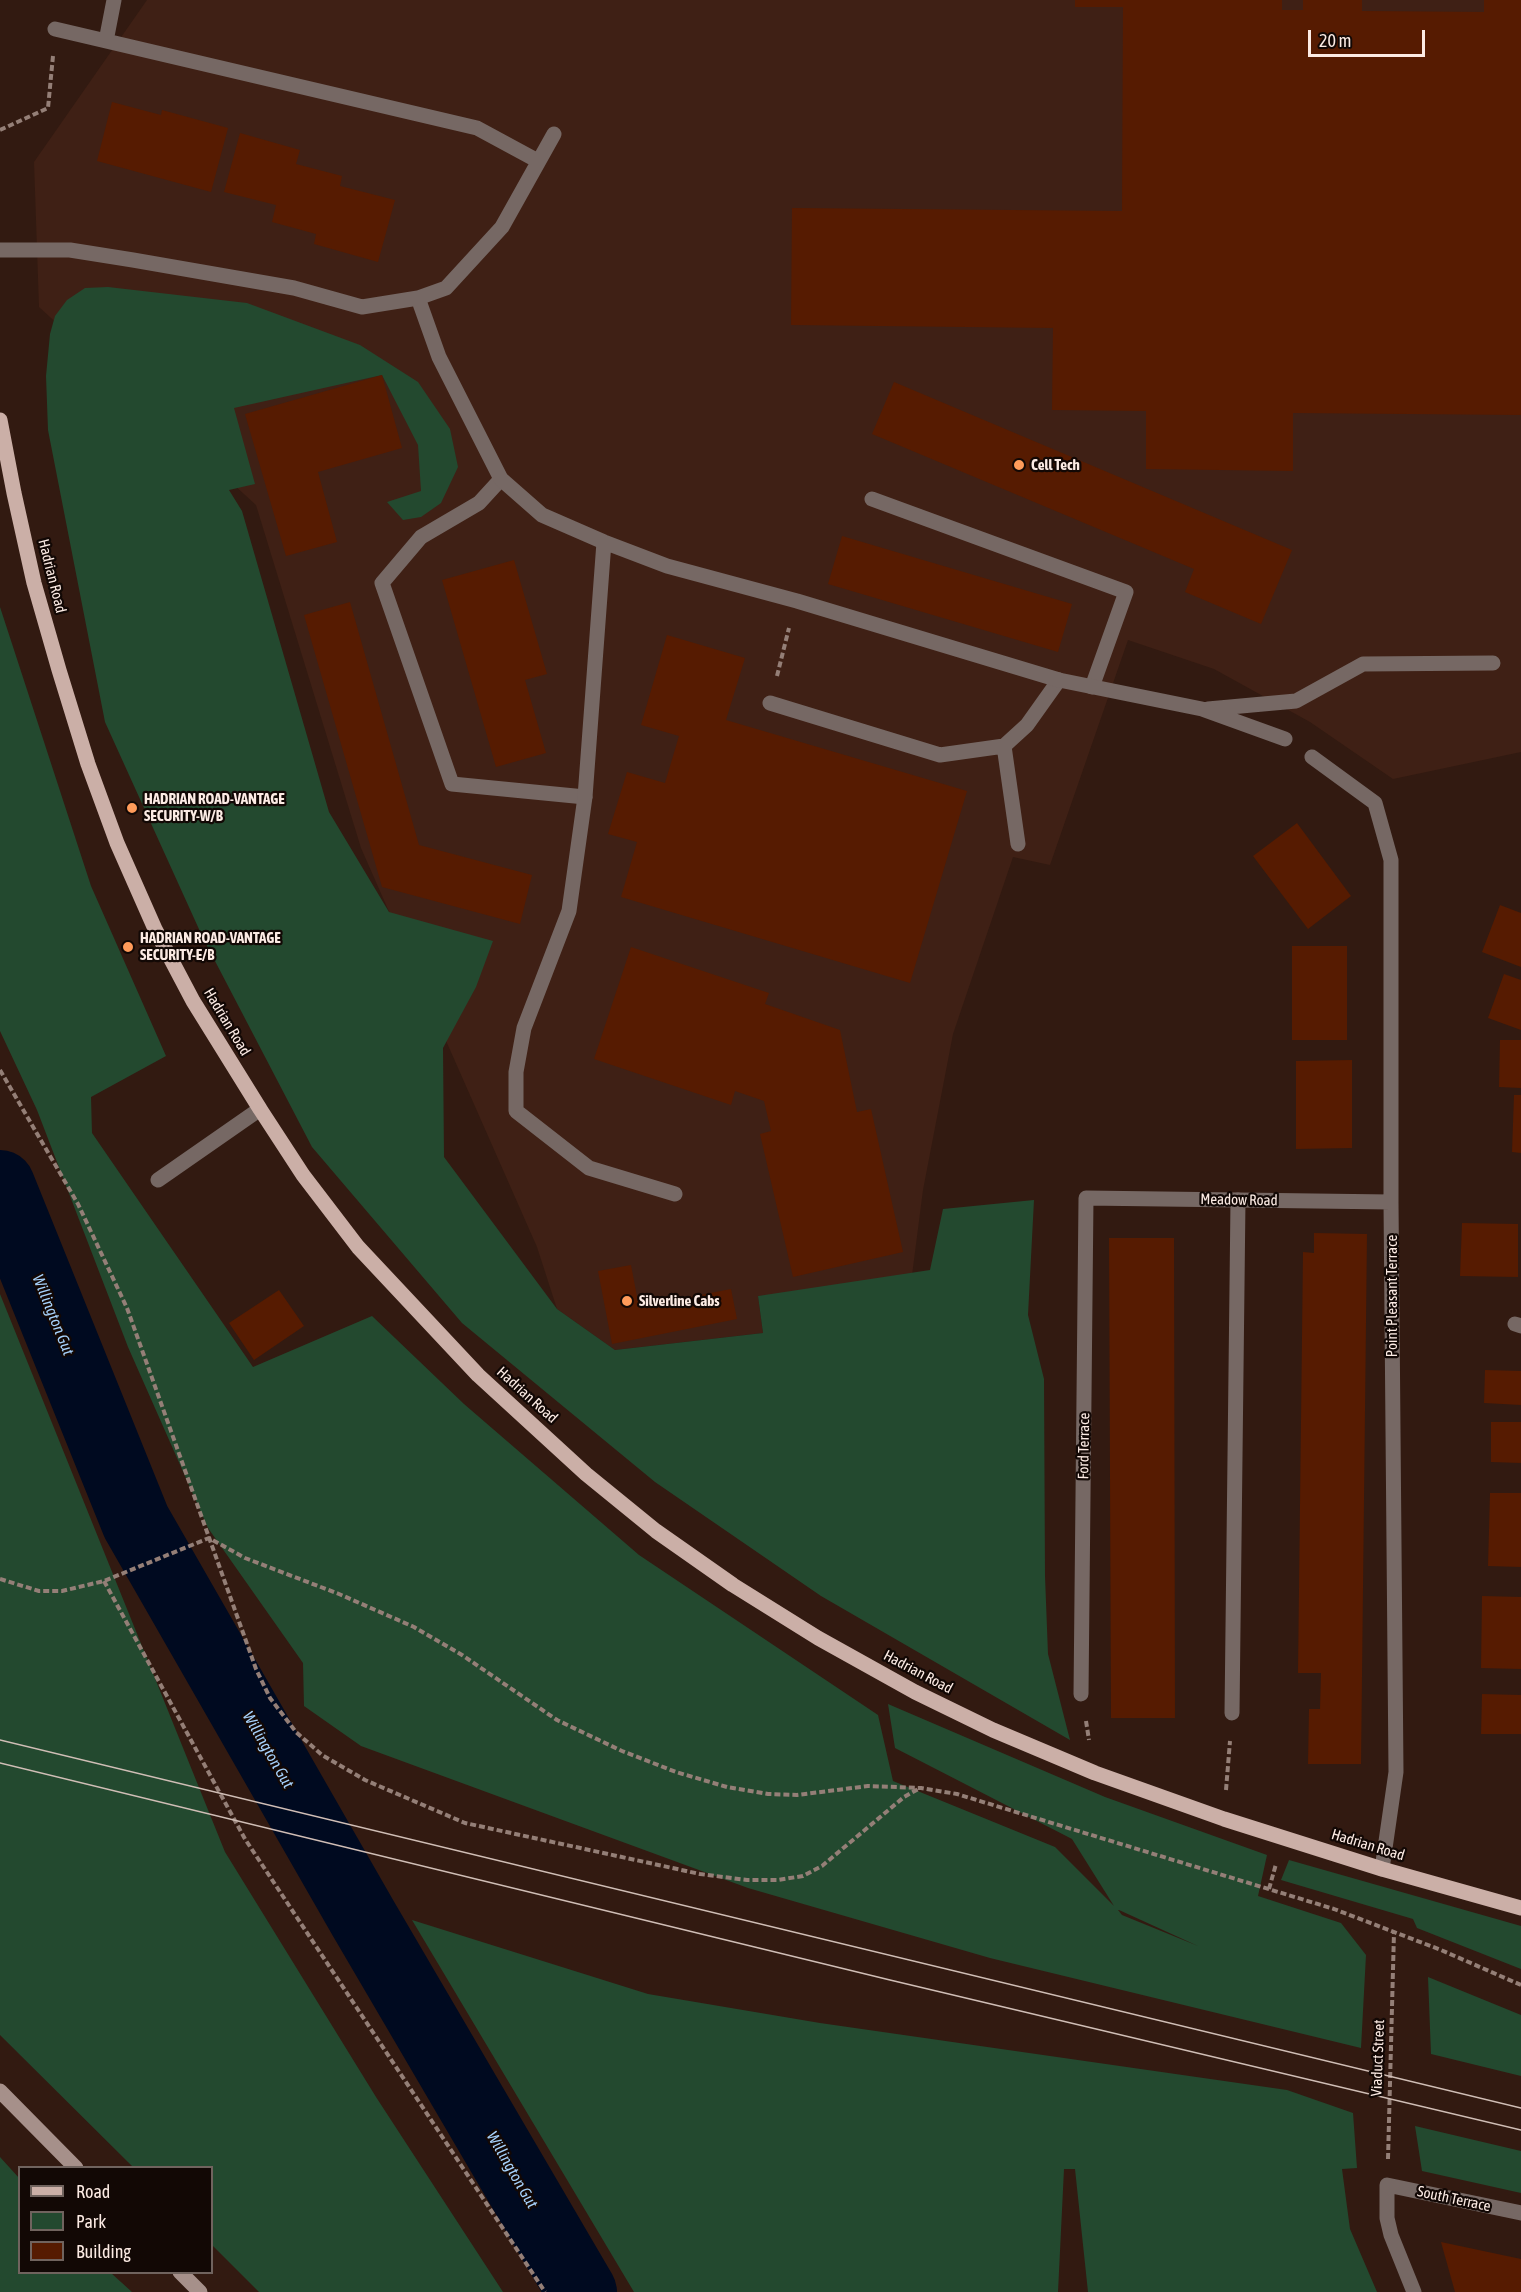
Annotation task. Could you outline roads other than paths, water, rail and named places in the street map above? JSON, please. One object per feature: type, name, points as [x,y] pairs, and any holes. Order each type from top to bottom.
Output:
[{"type":"main road","name":"Hadrian Road","points":[[0,420],[34,583],[88,764],[117,843],[155,928],[193,1001],[303,1175],[358,1247],[478,1375],[586,1474],[657,1531],[733,1585],[799,1626],[915,1692],[993,1730],[1095,1773],[1224,1819],[1382,1869],[1521,1908]]},
{"type":"street","points":[[106,41],[114,0]]},
{"type":"street","points":[[56,29],[477,128],[538,161]]},
{"type":"street","points":[[0,250],[70,250],[133,260],[294,288],[362,308],[418,297],[446,288],[502,227],[554,135]]},
{"type":"street","points":[[418,297],[439,357],[501,479],[542,515],[667,566],[797,601],[1059,680],[1202,709],[1285,739]]},
{"type":"street","points":[[501,479],[478,503],[421,537],[382,584],[452,784],[585,797]]},
{"type":"street","points":[[872,499],[1126,592],[1092,687]]},
{"type":"street","points":[[604,542],[585,797],[569,911],[524,1028],[516,1072],[516,1112],[589,1168],[675,1194]]},
{"type":"street","points":[[1202,709],[1296,701],[1364,664],[1493,663]]},
{"type":"street","points":[[770,703],[940,755],[1004,746],[1027,725],[1059,680]]},
{"type":"street","points":[[1004,746],[1018,844]]},
{"type":"street","name":"Point Pleasant Terrace","points":[[1312,757],[1375,803],[1391,860],[1391,1202],[1396,1772],[1382,1869]]},
{"type":"street","points":[[158,1180],[260,1110]]},
{"type":"street","name":"Meadow Road","points":[[1086,1198],[1391,1202]]},
{"type":"street","name":"Ford Terrace","points":[[1081,1694],[1086,1198]]},
{"type":"street","points":[[1232,1713],[1238,1200]]},
{"type":"street","points":[[0,2091],[74,2166]]},
{"type":"street","name":"South Terrace","points":[[1414,2292],[1391,2235],[1387,2185],[1521,2213]]},
{"type":"street","points":[[182,2274],[200,2292]]},
{"type":"waterway","name":"Willington Gut","points":[[0,1185],[136,1522],[363,1918],[582,2292]]},
{"type":"tram line","points":[[0,1740],[1521,2108]]},
{"type":"tram line","points":[[0,1763],[890,1980],[1521,2130]]},
{"type":"place","name":"Cell Tech","points":[[1019,465]]},
{"type":"place","name":"HADRIAN ROAD-VANTAGE SECURITY-W/B","points":[[132,808]]},
{"type":"place","name":"HADRIAN ROAD-VANTAGE SECURITY-E/B","points":[[128,947]]},
{"type":"place","name":"Silverline Cabs","points":[[627,1301]]}]
